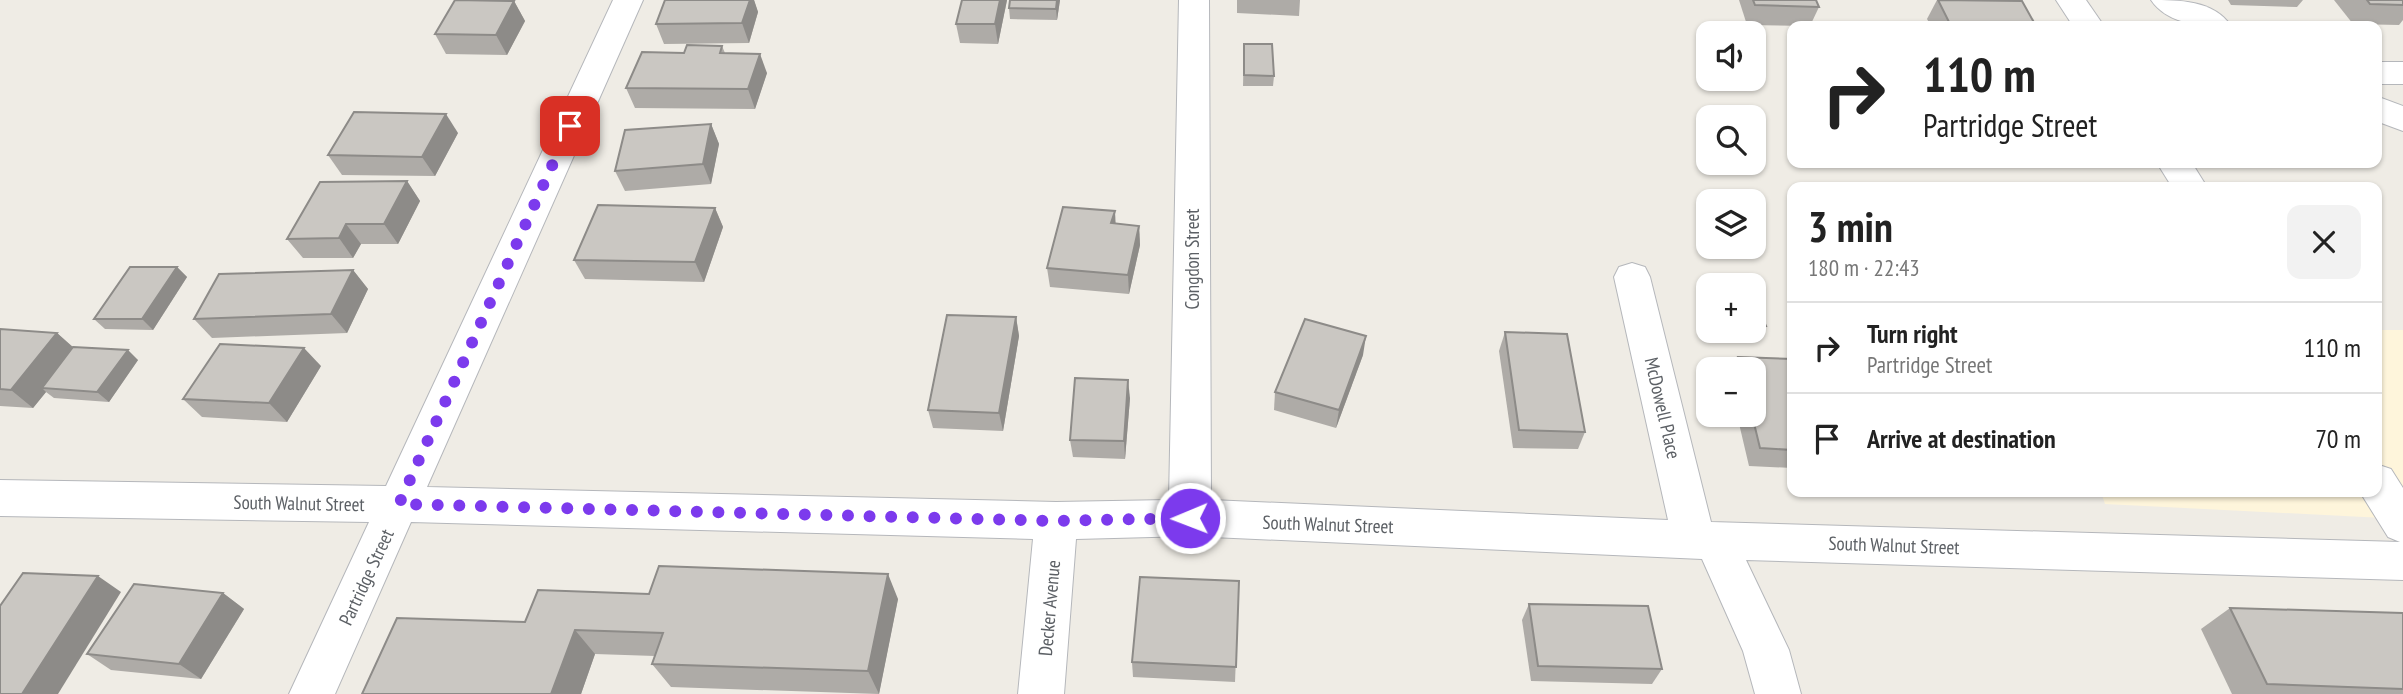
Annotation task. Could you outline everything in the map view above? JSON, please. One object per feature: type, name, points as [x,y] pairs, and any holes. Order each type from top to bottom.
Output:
[{"type":"street","name":"Partridge Street","points":[[312,694],[628,0]]},
{"type":"street","name":"Congdon Street","points":[[1190,518],[1194,0]]},
{"type":"street","points":[[2071,0],[2085,21]]},
{"type":"street","points":[[2166,0],[2206,21]]},
{"type":"street","points":[[2382,73],[2403,73]]},
{"type":"street","points":[[2382,110],[2403,120]]},
{"type":"street","name":"McDowell Place","points":[[1632,277],[1704,540],[1766,650],[1779,694]]},
{"type":"street","points":[[2382,491],[2403,524]]},
{"type":"street","name":"South Walnut Street","points":[[0,498],[399,504],[1056,521],[1190,518],[1704,540],[2403,561]]},
{"type":"street","name":"Decker Avenue","points":[[1041,694],[1056,521]]},
{"type":"shaded area","points":[[2382,330],[2403,330],[2403,519],[2105,504],[2103,497],[2382,497]]},
{"type":"building","points":[[455,0],[514,1],[496,35],[435,34]]},
{"type":"building","points":[[665,0],[750,0],[742,23],[656,24]]},
{"type":"building","points":[[962,0],[1000,0],[995,24],[956,24]]},
{"type":"building","points":[[1010,0],[1057,0],[1056,9],[1009,8]]},
{"type":"building","points":[[1753,0],[1816,0],[1819,7],[1755,5]]},
{"type":"building","points":[[1938,0],[2022,1],[2033,21],[1948,21]]},
{"type":"building","points":[[2367,0],[2403,0],[2403,5],[2370,4]]},
{"type":"building","points":[[1244,44],[1272,44],[1274,76],[1244,75]]},
{"type":"building","points":[[687,45],[722,46],[720,53],[760,54],[748,89],[626,88],[642,52],[684,53]]},
{"type":"building","points":[[354,112],[446,114],[422,157],[328,155]]},
{"type":"building","points":[[711,124],[703,164],[615,171],[625,130]]},
{"type":"building","points":[[407,181],[384,224],[346,224],[339,238],[287,239],[320,182]]},
{"type":"building","points":[[598,205],[715,208],[695,262],[574,260]]},
{"type":"building","points":[[1063,207],[1115,211],[1111,223],[1139,226],[1128,275],[1047,268]]},
{"type":"building","points":[[130,267],[177,267],[142,319],[94,319]]},
{"type":"building","points":[[353,270],[331,314],[194,319],[219,274]]},
{"type":"building","points":[[947,315],[1016,317],[999,413],[928,410]]},
{"type":"building","points":[[1305,319],[1366,336],[1339,410],[1275,392]]},
{"type":"building","points":[[0,329],[57,333],[11,390],[0,389]]},
{"type":"building","points":[[1505,332],[1567,334],[1585,432],[1519,430]]},
{"type":"building","points":[[220,344],[304,348],[269,403],[183,399]]},
{"type":"building","points":[[73,347],[128,350],[97,392],[42,388]]},
{"type":"building","points":[[1766,358],[1787,359],[1787,450],[1760,448],[1755,427],[1766,427]]},
{"type":"building","points":[[1075,378],[1128,380],[1124,441],[1070,440]]},
{"type":"building","points":[[659,566],[888,574],[868,671],[652,664],[663,633],[575,630],[551,694],[362,694],[397,618],[525,622],[538,590],[649,594]]},
{"type":"building","points":[[23,573],[98,576],[22,694],[0,694],[0,606]]},
{"type":"building","points":[[1140,577],[1239,581],[1236,667],[1132,662]]},
{"type":"building","points":[[134,584],[223,593],[179,664],[87,654]]},
{"type":"building","points":[[1529,604],[1648,606],[1662,669],[1538,666]]},
{"type":"building","points":[[2230,608],[2403,613],[2403,689],[2267,684]]},
{"type":"route","points":[[570,126],[399,504],[1056,521],[1190,518]]}]
